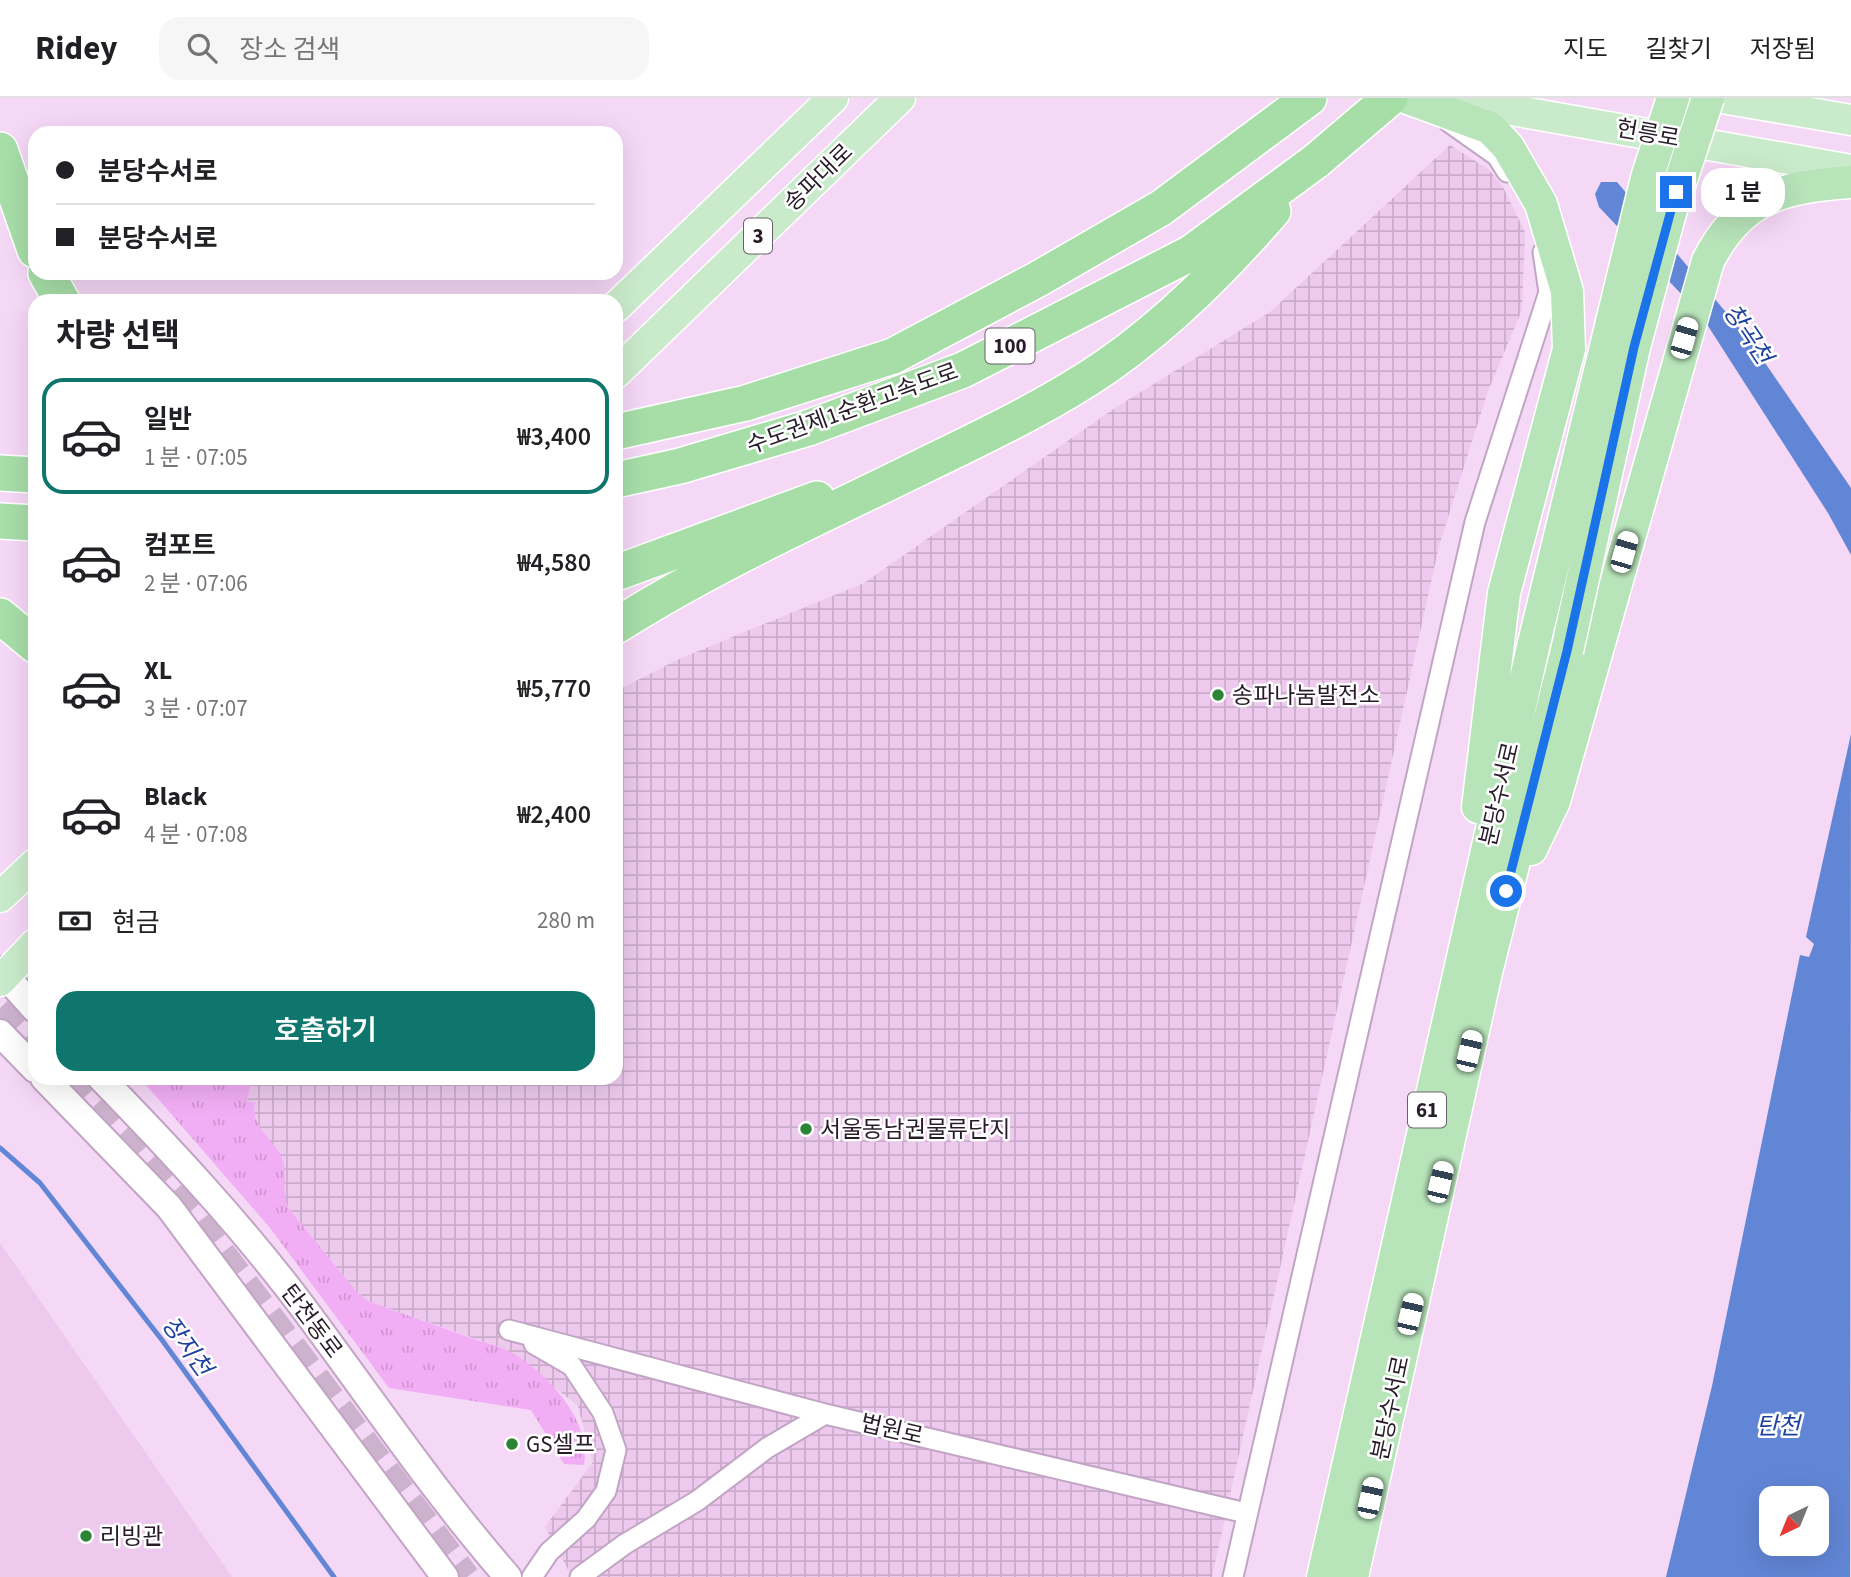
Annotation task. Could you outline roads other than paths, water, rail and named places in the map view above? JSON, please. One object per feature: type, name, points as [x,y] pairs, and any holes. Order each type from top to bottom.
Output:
[{"type":"highway","name":"수도권제1순환고속도로","points":[[623,478],[680,466],[808,428],[962,370],[1191,253],[1316,161],[1390,98]]},
{"type":"highway","name":"분당수서로","points":[[1352,1577],[1473,969],[1534,643],[1647,178],[1673,98]]},
{"type":"highway","name":"분당수서로","points":[[1323,1577],[1473,969],[1580,655],[1634,347],[1669,216],[1708,98]]},
{"type":"highway","points":[[1426,100],[1490,128],[1508,147],[1541,204],[1567,291],[1569,349],[1504,593],[1473,969]]},
{"type":"highway","name":"수도권제1순환고속도로","points":[[623,430],[746,403],[893,356],[1038,279],[1161,208],[1303,104]]},
{"type":"highway","points":[[0,150],[28,230]]},
{"type":"highway","points":[[623,622],[715,570],[1050,401],[1136,344],[1225,266],[1316,161]]},
{"type":"highway","points":[[1580,655],[1699,285],[1718,242],[1731,224],[1750,207],[1771,195],[1803,185],[1851,182]]},
{"type":"highway","points":[[623,570],[748,522],[950,453]]},
{"type":"highway","points":[[0,473],[28,475]]},
{"type":"highway","points":[[0,521],[28,523]]},
{"type":"highway","points":[[0,593],[28,612]]},
{"type":"highway","points":[[0,616],[28,639]]},
{"type":"main road","name":"송파대로","points":[[623,299],[833,98]]},
{"type":"main road","points":[[1722,98],[1851,120]]},
{"type":"main road","name":"송파대로","points":[[623,366],[900,99]]},
{"type":"main road","name":"헌릉로","points":[[1426,100],[1851,170]]},
{"type":"main road","points":[[0,897],[28,871]]},
{"type":"main road","points":[[28,951],[2,975],[28,1002]]},
{"type":"main road","points":[[0,1033],[28,1062]]},
{"type":"main road","name":"탄천동로","points":[[51,1085],[169,1207],[445,1577]]},
{"type":"main road","name":"탄천동로","points":[[108,1085],[178,1157],[300,1303],[451,1511],[508,1577]]},
{"type":"street","points":[[1233,1577],[1475,522],[1549,292],[1539,222],[1497,156],[1426,100]]},
{"type":"street","name":"법원로","points":[[533,1577],[549,1552],[586,1519],[606,1491],[616,1450],[603,1413],[572,1366],[509,1330],[825,1414],[1246,1513]]},
{"type":"street","points":[[580,1577],[625,1544],[697,1501],[767,1448],[825,1414]]},
{"type":"water","points":[[1601,182],[1617,182],[1750,341],[1851,488],[1851,555],[1828,513],[1701,315],[1599,207],[1595,194]]},
{"type":"water","name":"탄천","points":[[1851,734],[1850,1577],[1666,1577],[1712,1386],[1800,955],[1809,957],[1814,944],[1806,937]]},
{"type":"waterway","name":"장지천","points":[[0,1148],[40,1183],[162,1340],[334,1577]]},
{"type":"tunnel","points":[[0,1008],[28,1037]]},
{"type":"tunnel","points":[[73,1085],[194,1215],[467,1577]]},
{"type":"place","name":"송파나눔발전소","points":[[1218,695]]},
{"type":"place","name":"서울동남권물류단지","points":[[806,1129]]},
{"type":"place","name":"GS셀프","points":[[512,1444]]},
{"type":"place","name":"리빙관","points":[[86,1536]]},
{"type":"water label","name":"창곡천","points":[[1748,334]]}]
